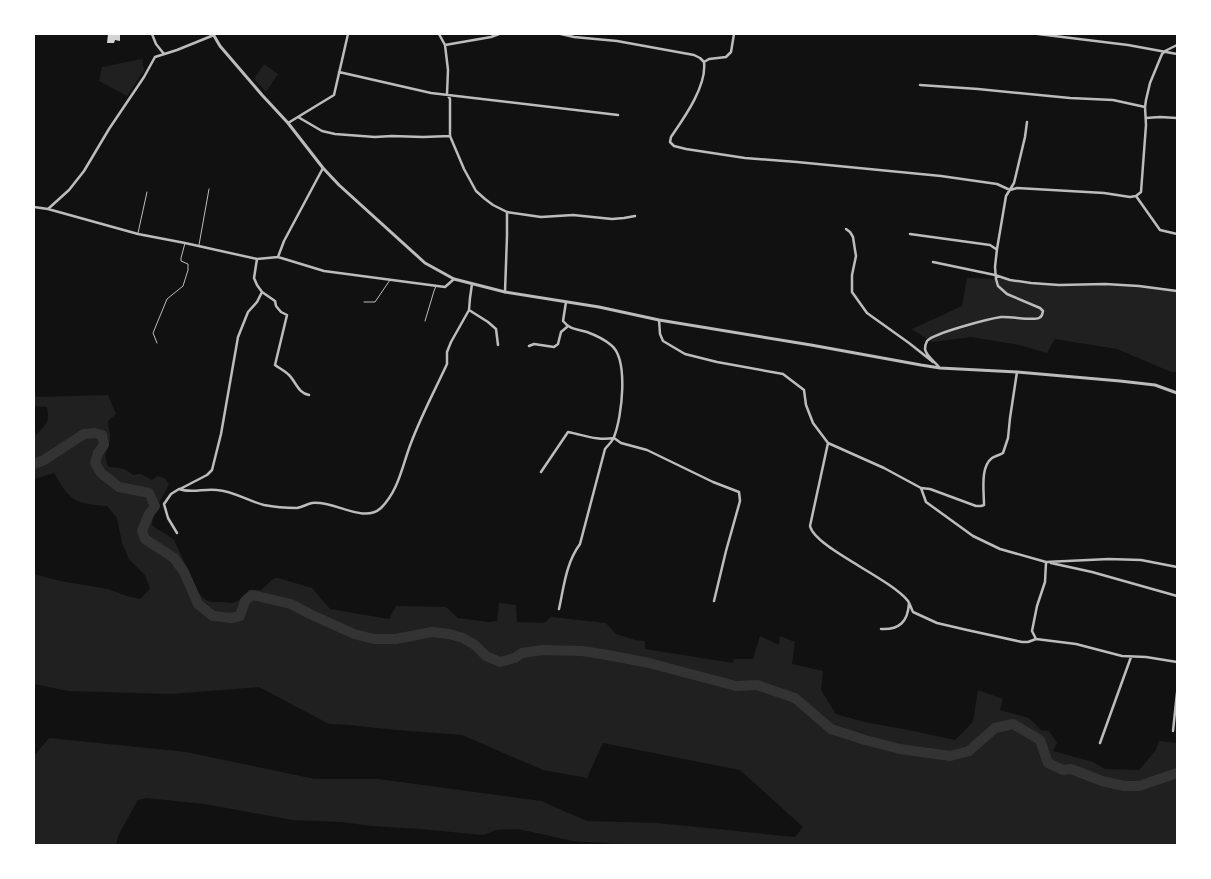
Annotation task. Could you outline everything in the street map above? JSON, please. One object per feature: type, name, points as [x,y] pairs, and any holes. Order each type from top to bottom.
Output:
[{"type":"street","points":[[152,34],[156,44],[164,54]]},
{"type":"street","points":[[48,209],[69,190],[84,171],[155,57],[214,34],[220,46],[288,123],[323,168],[354,199],[425,263],[454,279],[505,292],[599,307],[659,320],[812,345],[875,358],[940,368],[1017,372],[1155,385],[1177,393]]},
{"type":"street","points":[[288,123],[334,95],[348,34]]},
{"type":"street","points":[[439,34],[445,44],[448,70],[447,94],[450,99],[450,136],[464,169],[476,190],[493,205],[507,212],[541,217],[573,215],[612,219],[635,216]]},
{"type":"street","points":[[445,44],[499,34]]},
{"type":"street","points":[[560,34],[617,41],[694,55],[700,58],[704,62],[705,68],[691,107],[671,137],[670,142],[674,146],[745,158],[988,182],[1010,190],[1017,188],[1094,192],[1130,197],[1136,196],[1141,192],[1146,125],[1145,107],[1150,83],[1162,54],[1177,46]]},
{"type":"street","points":[[704,62],[709,59],[726,57],[731,52],[734,34]]},
{"type":"street","points":[[1039,34],[1128,45],[1177,54]]},
{"type":"street","points":[[339,72],[431,93],[618,115]]},
{"type":"street","points":[[920,85],[1113,100],[1145,107]]},
{"type":"street","points":[[298,117],[322,131],[335,134],[374,137],[450,136]]},
{"type":"street","points":[[1146,118],[1177,118]]},
{"type":"street","points":[[940,368],[925,349],[927,341],[931,338],[951,330],[1001,317],[1033,319],[1039,318],[1042,315],[1043,311],[1040,308],[1003,291],[998,286],[995,274],[997,249],[1006,196],[1014,183],[1027,122]]},
{"type":"street","points":[[278,257],[284,241],[323,168]]},
{"type":"street","points":[[1136,196],[1160,230],[1177,234]]},
{"type":"street","points":[[34,207],[48,209],[138,234],[257,259],[278,257],[324,271],[445,287],[454,279]]},
{"type":"street","points":[[505,292],[507,212]]},
{"type":"street","points":[[846,229],[853,237],[856,250],[852,275],[852,292],[867,313],[940,368]]},
{"type":"street","points":[[910,234],[990,245],[997,249]]},
{"type":"street","points":[[257,259],[254,278],[257,285],[262,292],[275,301],[276,306],[281,312],[287,315],[275,365],[288,374],[304,394],[309,395]]},
{"type":"street","points":[[933,262],[1031,283],[1059,285],[1105,284],[1177,291]]},
{"type":"street","points":[[179,490],[186,492],[217,490],[261,504],[280,507],[299,508],[312,503],[326,504],[361,514],[372,514],[381,508],[394,492],[411,443],[447,364],[451,342],[469,310],[472,284]]},
{"type":"street","points":[[177,533],[168,518],[164,504],[171,494],[207,475],[212,470],[221,434],[238,337],[248,312],[262,292]]},
{"type":"street","points":[[559,609],[568,564],[580,544],[605,449],[614,438],[620,412],[622,390],[621,365],[619,356],[613,346],[603,339],[567,326],[564,321],[566,302]]},
{"type":"street","points":[[469,310],[496,329],[498,345]]},
{"type":"street","points":[[659,320],[660,334],[663,341],[685,354],[783,374],[798,384],[804,390],[806,405],[812,423],[828,443],[884,468],[921,488],[930,488],[976,506],[984,504],[984,470],[992,458],[1003,453],[1008,438],[1017,372]]},
{"type":"street","points":[[529,346],[534,344],[554,347],[558,344],[561,332],[567,326]]},
{"type":"street","points":[[541,472],[568,432],[604,440],[614,438],[621,443],[647,450],[713,482],[739,492],[740,501],[714,601]]},
{"type":"street","points":[[828,443],[810,526],[811,531],[834,550],[897,591],[909,602],[913,612],[937,623],[1022,642],[1036,639],[1076,644],[1122,656],[1146,657],[1177,662]]},
{"type":"street","points":[[921,488],[926,502],[974,536],[1000,549],[1177,596]]},
{"type":"street","points":[[1046,562],[1109,559],[1141,560],[1177,567]]},
{"type":"street","points":[[1036,639],[1032,631],[1045,582],[1046,562]]},
{"type":"street","points":[[881,629],[898,627],[903,622],[909,602]]},
{"type":"street","points":[[1100,743],[1131,657]]},
{"type":"street","points":[[1173,731],[1177,692]]},
{"type":"lane","points":[[199,246],[209,189]]},
{"type":"lane","points":[[138,234],[147,192]]},
{"type":"lane","points":[[157,343],[153,333],[168,299],[183,286],[188,270],[188,264],[181,261],[185,243]]},
{"type":"lane","points":[[364,302],[374,302],[390,279]]},
{"type":"lane","points":[[425,321],[436,286]]},
{"type":"shaded area","points":[[142,59],[144,70],[127,96],[99,81],[102,67]]},
{"type":"shaded area","points":[[264,64],[278,74],[266,92],[254,79]]},
{"type":"shaded area","points":[[967,278],[1002,279],[1025,284],[1139,286],[1177,292],[1177,372],[1171,372],[1117,349],[1055,339],[1047,353],[1019,345],[971,337],[932,342],[912,329],[962,306]]},
{"type":"shaded area","points":[[108,395],[116,414],[108,421],[110,438],[106,456],[107,463],[109,467],[126,470],[133,475],[141,474],[152,480],[158,476],[164,478],[169,484],[156,508],[152,525],[174,540],[199,593],[208,601],[233,603],[242,598],[249,590],[261,590],[274,578],[278,578],[312,588],[330,609],[389,619],[396,606],[446,607],[458,618],[489,622],[497,621],[499,603],[516,605],[517,622],[544,623],[551,617],[606,623],[616,634],[645,641],[645,649],[733,663],[734,659],[753,659],[760,636],[779,645],[780,636],[795,642],[792,664],[823,671],[821,690],[836,714],[864,722],[955,740],[973,722],[978,690],[1003,699],[1000,710],[1029,718],[1041,730],[1049,731],[1057,743],[1053,751],[1093,762],[1105,769],[1139,770],[1156,750],[1159,741],[1177,743],[1177,845],[637,845],[573,841],[518,829],[496,830],[483,835],[342,822],[292,820],[205,804],[146,798],[138,800],[119,834],[116,845],[34,845],[34,756],[49,738],[186,752],[315,779],[378,779],[541,801],[587,821],[657,823],[795,837],[803,827],[740,770],[603,743],[587,778],[543,770],[462,735],[329,724],[259,687],[171,694],[68,691],[34,684],[34,574],[60,581],[108,589],[140,599],[150,589],[145,575],[129,559],[122,543],[117,518],[107,506],[86,504],[74,499],[65,491],[54,473],[34,479],[34,436],[44,427],[48,417],[47,407],[34,406],[34,397]]},
{"type":"building","points":[[108,34],[120,35],[120,41],[115,40],[114,43],[107,43]]},
{"type":"waterway","points":[[34,464],[44,460],[84,434],[95,433],[102,435],[104,445],[98,453],[95,463],[101,473],[119,487],[149,493],[155,506],[149,514],[142,531],[145,539],[174,558],[184,572],[198,604],[213,616],[231,618],[240,616],[245,601],[252,595],[291,604],[354,634],[374,639],[396,639],[432,632],[449,634],[463,638],[475,645],[486,656],[500,662],[515,658],[522,653],[542,650],[582,651],[649,663],[736,686],[757,685],[795,698],[831,729],[900,749],[950,756],[969,751],[995,728],[1013,724],[1040,740],[1048,763],[1063,770],[1071,769],[1102,781],[1124,786],[1139,786],[1177,773]]}]
